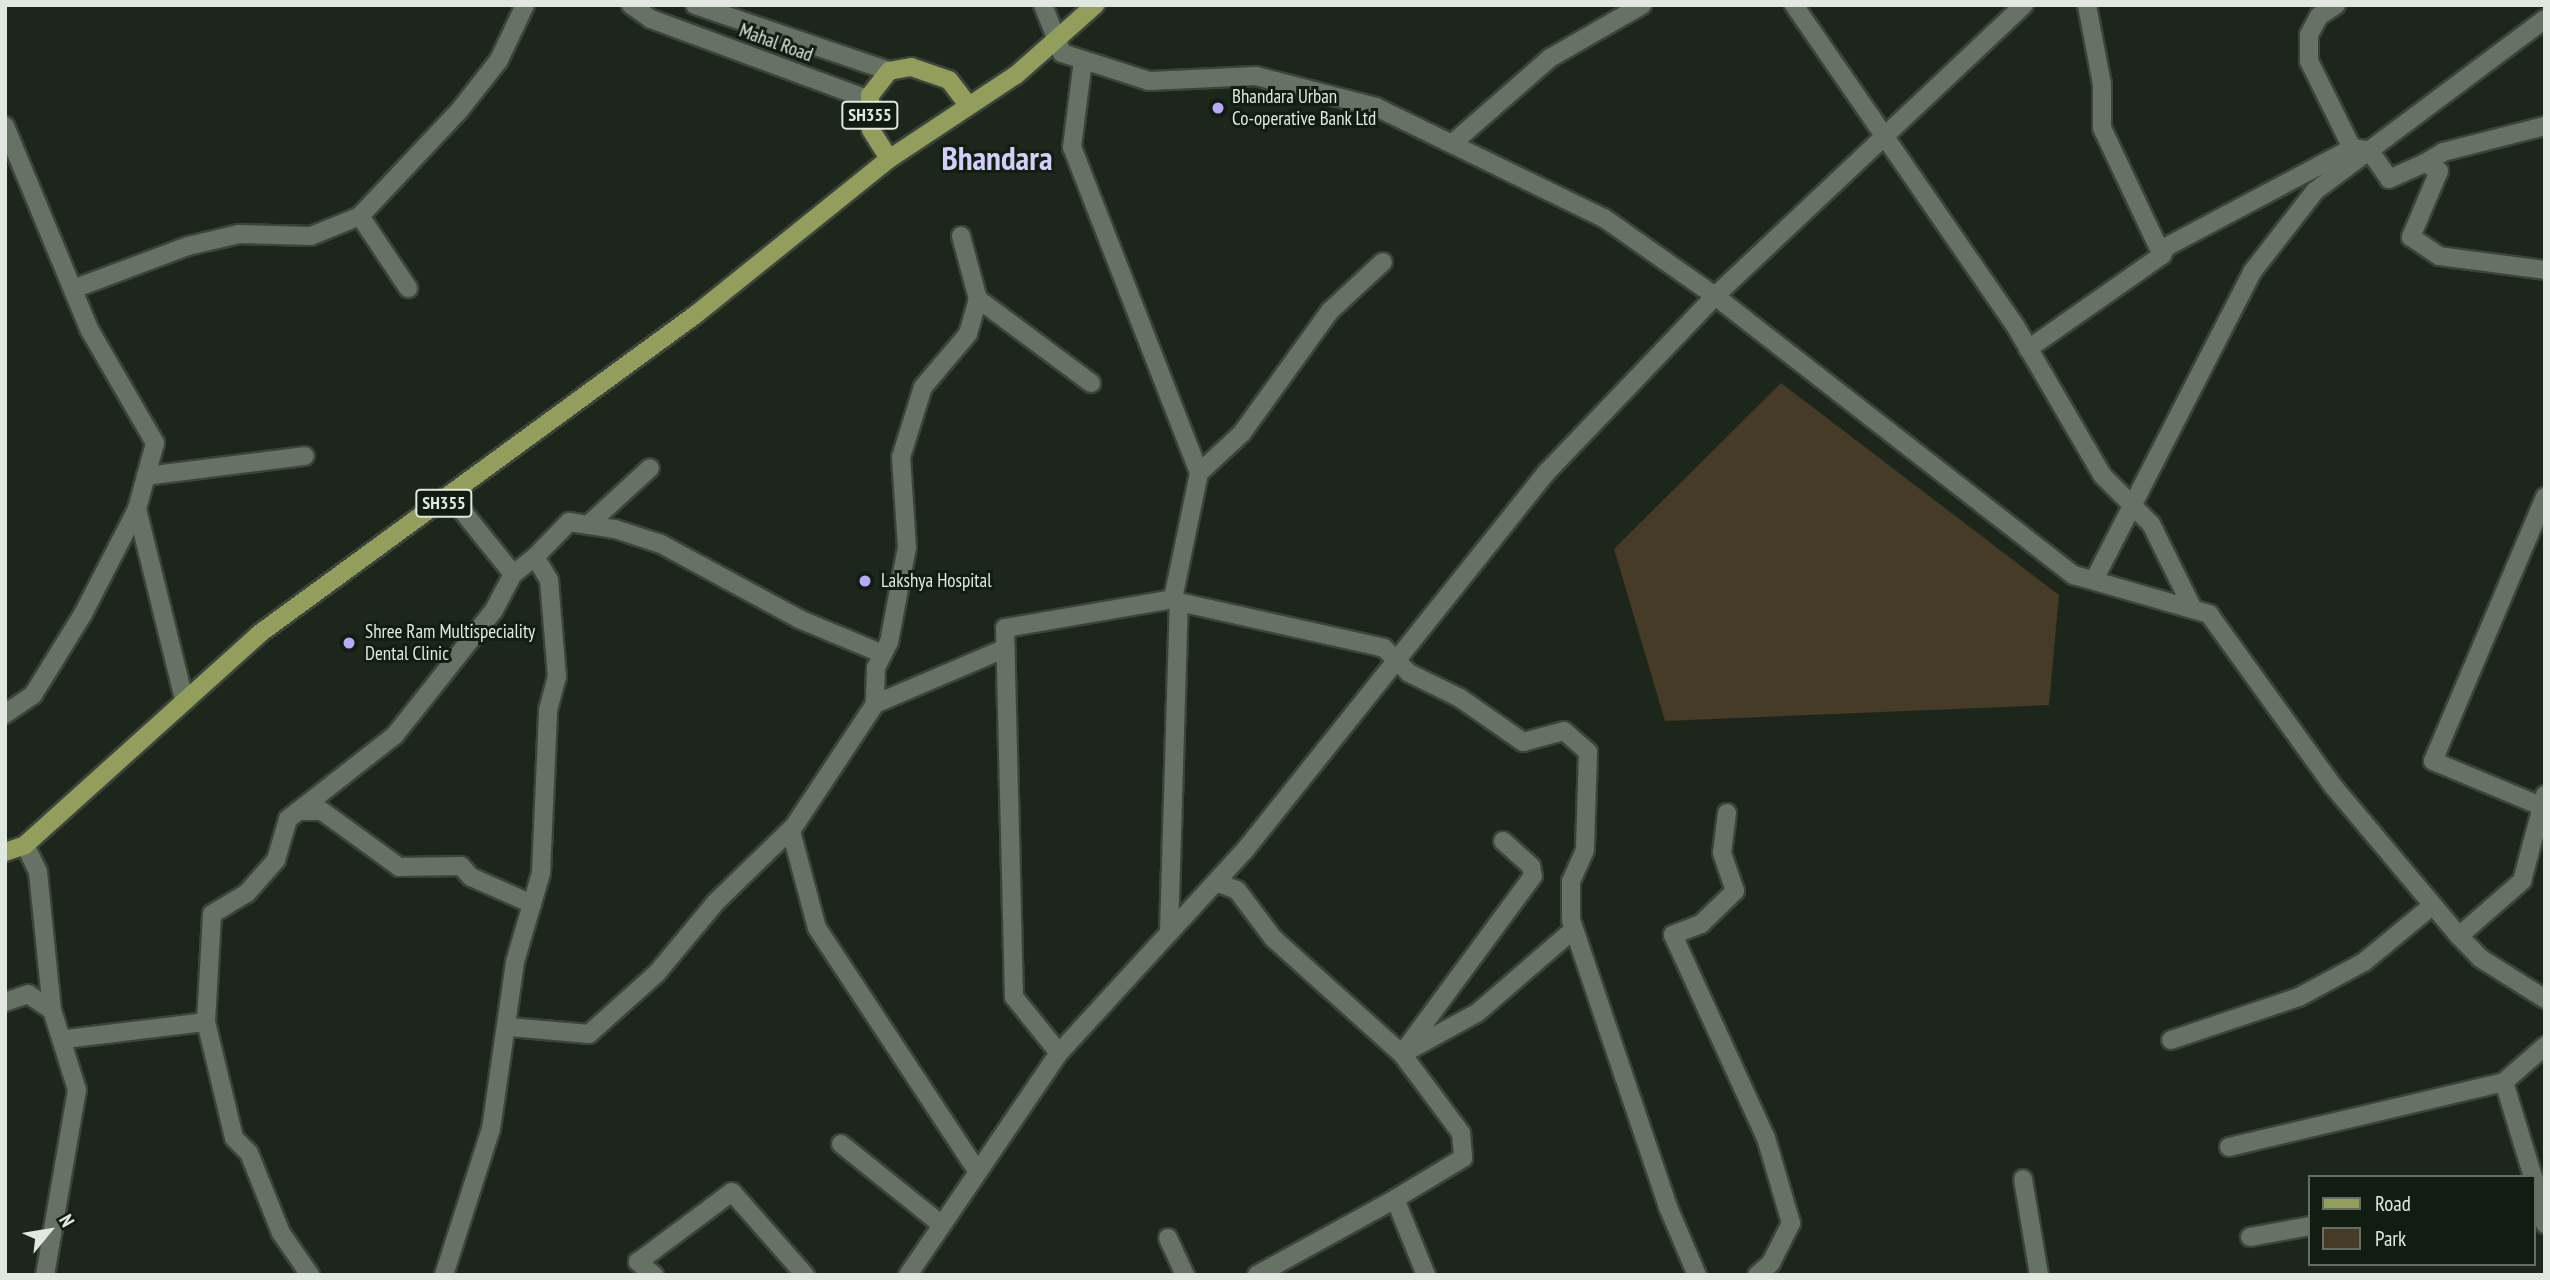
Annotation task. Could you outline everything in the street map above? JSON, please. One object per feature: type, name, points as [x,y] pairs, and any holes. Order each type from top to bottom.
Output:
[{"type":"main road","name":"SH355","points":[[5,852],[25,845],[184,699],[260,634],[451,497],[695,315],[889,159],[1056,40],[1095,5]]},
{"type":"main road","points":[[889,71],[911,67],[949,80],[968,105]]},
{"type":"main road","name":"SH355","points":[[889,71],[870,100],[871,130],[889,159]]},
{"type":"street","points":[[73,289],[188,246],[239,234],[311,236],[360,216],[459,111],[499,60],[525,5]]},
{"type":"street","name":"Mahal Road","points":[[631,5],[651,19],[870,100]]},
{"type":"street","name":"Mahal Road","points":[[695,5],[889,71]]},
{"type":"street","points":[[1043,5],[1062,53],[1149,81],[1256,76],[1376,107],[1454,142],[1604,218],[1715,296],[2074,575],[2209,614],[2333,786],[2459,936],[2480,958],[2545,999]]},
{"type":"street","points":[[1454,142],[1550,58],[1642,5]]},
{"type":"street","points":[[1794,5],[1881,137],[2028,349],[2102,475],[2151,524],[2193,609]]},
{"type":"street","points":[[908,1275],[1059,1053],[1216,882],[1398,662],[1548,472],[1715,296],[2024,5]]},
{"type":"street","points":[[2087,5],[2102,84],[2102,128],[2162,255]]},
{"type":"street","points":[[2336,5],[2319,16],[2309,35],[2309,61],[2360,149],[2389,179],[2443,152],[2545,126]]},
{"type":"street","points":[[2094,580],[2135,508],[2252,272],[2315,191],[2360,149],[2545,19]]},
{"type":"street","points":[[1083,60],[1072,147],[1199,473],[1176,601],[1169,933]]},
{"type":"street","points":[[5,126],[73,289],[155,443],[137,509],[33,695],[5,714]]},
{"type":"street","points":[[2028,349],[2162,255],[2166,247],[2360,149]]},
{"type":"street","points":[[2425,163],[2439,171],[2411,237],[2439,256],[2545,270]]},
{"type":"street","points":[[360,216],[408,288]]},
{"type":"street","points":[[510,1027],[589,1034],[657,973],[716,902],[792,828],[875,704],[883,654],[907,547],[901,457],[923,387],[968,334],[978,299],[961,236]]},
{"type":"street","points":[[1199,473],[1242,433],[1329,311],[1383,262]]},
{"type":"street","points":[[978,299],[1091,383]]},
{"type":"street","points":[[146,476],[305,456]]},
{"type":"street","points":[[588,525],[650,468]]},
{"type":"street","points":[[451,497],[513,574]]},
{"type":"street","points":[[2459,936],[2522,881],[2543,800],[2433,761],[2545,497]]},
{"type":"street","points":[[137,509],[184,699]]},
{"type":"street","points":[[310,1275],[281,1233],[249,1153],[234,1138],[205,1022],[212,914],[247,893],[276,860],[288,819],[395,734],[494,610],[513,574],[536,557],[569,522],[588,525],[661,544],[799,619],[883,654]]},
{"type":"street","points":[[444,1275],[491,1129],[510,1027],[515,962],[541,873],[547,733],[557,677],[549,580],[536,557]]},
{"type":"street","points":[[1059,1053],[1014,997],[1005,628],[1176,601],[1384,648],[1398,662],[1522,742],[1564,731],[1588,752],[1584,850],[1571,881],[1574,929],[1668,1207],[1697,1275]]},
{"type":"street","points":[[875,704],[1006,648]]},
{"type":"street","points":[[298,811],[322,811],[399,867],[461,866],[471,877],[532,904]]},
{"type":"street","points":[[1727,813],[1722,853],[1735,891],[1701,924],[1673,935],[1766,1138],[1791,1223],[1764,1273]]},
{"type":"street","points":[[792,828],[817,928],[978,1172]]},
{"type":"street","points":[[1402,1054],[1533,876],[1503,841]]},
{"type":"street","points":[[25,845],[38,872],[52,1010],[65,1040],[77,1090],[45,1275]]},
{"type":"street","points":[[1216,882],[1237,890],[1273,938],[1402,1054],[1461,1133],[1463,1158],[1257,1275]]},
{"type":"street","points":[[2171,1040],[2299,997],[2364,962],[2433,905]]},
{"type":"street","points":[[1402,1054],[1477,1013],[1574,929]]},
{"type":"street","points":[[5,1002],[28,994],[52,1010]]},
{"type":"street","points":[[65,1040],[205,1022]]},
{"type":"street","points":[[2229,1147],[2504,1082],[2545,1046]]},
{"type":"street","points":[[2504,1082],[2533,1175]]},
{"type":"street","points":[[841,1144],[942,1225]]},
{"type":"street","points":[[2023,1179],[2039,1275]]},
{"type":"street","points":[[2536,1187],[2545,1224]]},
{"type":"street","points":[[654,1275],[638,1262],[732,1192],[805,1275]]},
{"type":"street","points":[[1395,1199],[1426,1275]]},
{"type":"street","points":[[2250,1237],[2308,1226]]},
{"type":"street","points":[[1168,1238],[1185,1275]]},
{"type":"green space","points":[[1781,383],[2059,595],[2049,705],[1665,721],[1614,549]]},
{"type":"place","name":"Bhandara Urban Co-operative Bank Ltd","points":[[1218,108]]},
{"type":"place","name":"Lakshya Hospital","points":[[865,581]]},
{"type":"place","name":"Shree Ram Multispeciality Dental Clinic","points":[[349,643]]},
{"type":"district","name":"Bhandara","points":[[997,158]]}]
